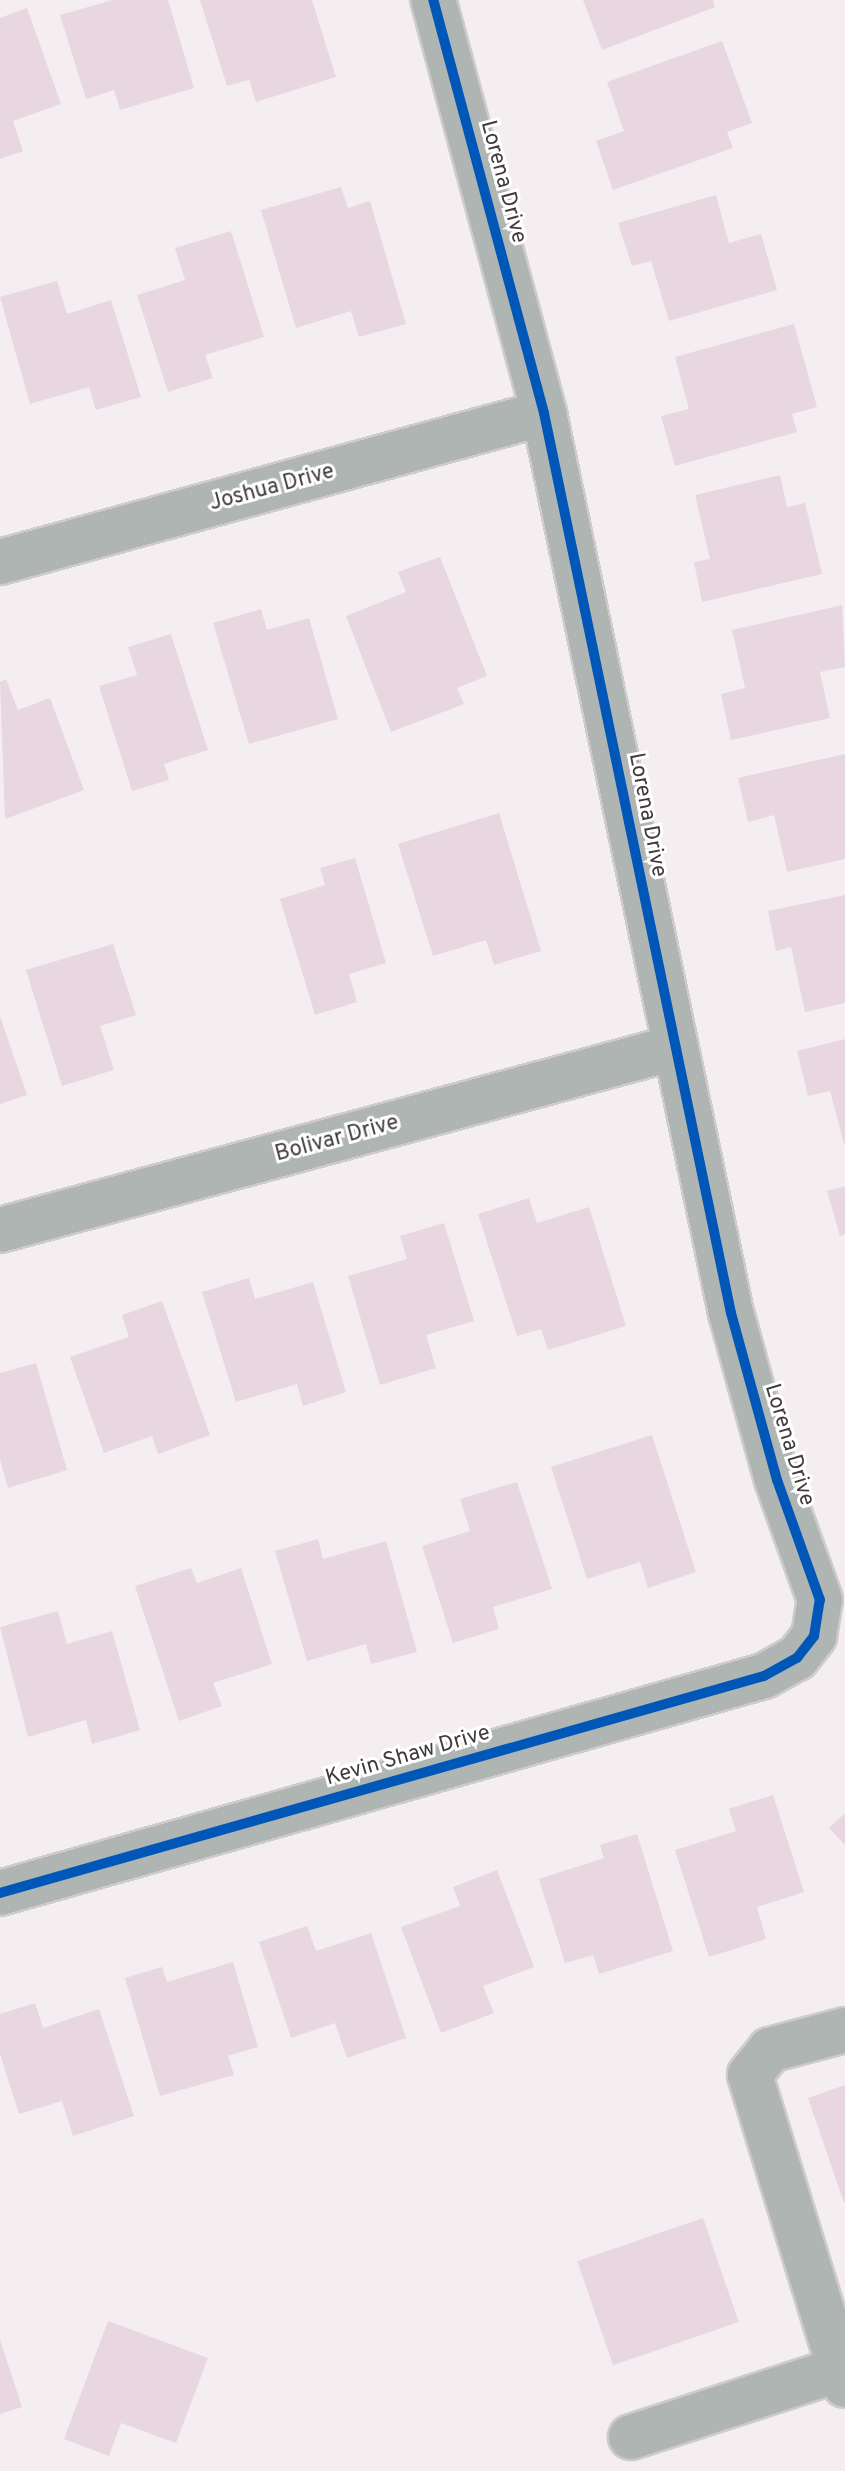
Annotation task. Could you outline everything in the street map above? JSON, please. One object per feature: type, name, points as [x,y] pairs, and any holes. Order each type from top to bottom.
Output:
[{"type":"street","name":"Lorena Drive","points":[[433,0],[544,413],[673,1048],[731,1313],[777,1480],[820,1600],[814,1636]]},
{"type":"street","name":"Joshua Drive","points":[[0,562],[544,413]]},
{"type":"street","name":"Bolivar Drive","points":[[0,1230],[673,1048]]},
{"type":"street","name":"Kevin Shaw Drive","points":[[0,1893],[764,1676],[797,1658],[814,1636]]},
{"type":"street","points":[[631,2437],[842,2377],[750,2075],[770,2050],[845,2030]]},
{"type":"building","points":[[113,0],[168,0],[194,88],[120,110],[114,90],[86,99],[60,15]]},
{"type":"building","points":[[200,0],[312,0],[336,77],[256,102],[249,80],[227,86]]},
{"type":"building","points":[[583,0],[713,0],[715,7],[602,50]]},
{"type":"building","points":[[27,8],[61,104],[13,121],[23,151],[0,159],[0,18]]},
{"type":"building","points":[[722,41],[752,123],[727,132],[733,148],[613,190],[596,141],[624,131],[607,82]]},
{"type":"building","points":[[341,187],[348,208],[370,201],[406,324],[359,337],[351,311],[296,328],[261,210]]},
{"type":"building","points":[[716,195],[729,243],[761,234],[777,290],[669,321],[651,261],[632,266],[618,223]]},
{"type":"building","points":[[231,231],[264,337],[205,355],[213,378],[168,392],[137,295],[185,280],[175,248]]},
{"type":"building","points":[[57,281],[67,314],[111,300],[141,397],[96,410],[89,387],[30,404],[0,297]]},
{"type":"building","points":[[794,324],[817,407],[792,414],[797,432],[675,466],[661,416],[689,409],[675,357]]},
{"type":"building","points":[[780,475],[787,507],[805,503],[822,574],[702,602],[694,562],[710,559],[695,495]]},
{"type":"building","points":[[440,557],[487,676],[457,688],[464,704],[391,732],[346,616],[406,592],[398,572]]},
{"type":"building","points":[[842,605],[845,667],[820,672],[830,718],[731,740],[721,694],[745,688],[732,630]]},
{"type":"building","points":[[261,609],[267,630],[309,618],[338,719],[249,744],[213,623]]},
{"type":"building","points":[[171,634],[208,750],[164,764],[169,780],[132,791],[99,686],[137,675],[128,647]]},
{"type":"building","points":[[6,679],[18,710],[50,698],[84,790],[5,819],[0,682]]},
{"type":"building","points":[[845,754],[845,859],[787,872],[774,815],[748,822],[738,778]]},
{"type":"building","points":[[499,813],[541,951],[494,965],[486,940],[433,956],[398,844]]},
{"type":"building","points":[[355,858],[386,963],[349,974],[357,1002],[315,1015],[280,899],[325,885],[320,868]]},
{"type":"building","points":[[845,895],[845,1003],[805,1012],[791,947],[776,951],[768,911]]},
{"type":"building","points":[[113,944],[136,1015],[100,1026],[114,1070],[62,1086],[26,970]]},
{"type":"building","points":[[0,1016],[27,1095],[0,1104]]},
{"type":"building","points":[[845,1039],[844,1144],[830,1091],[808,1096],[797,1051]]},
{"type":"building","points":[[845,1186],[845,1234],[840,1236],[827,1191]]},
{"type":"building","points":[[529,1198],[537,1223],[589,1207],[626,1326],[548,1350],[541,1329],[517,1336],[478,1214]]},
{"type":"building","points":[[444,1223],[474,1321],[426,1335],[436,1368],[380,1385],[348,1276],[407,1259],[400,1236]]},
{"type":"building","points":[[249,1278],[255,1299],[313,1282],[346,1392],[303,1406],[297,1384],[236,1402],[202,1292]]},
{"type":"building","points":[[162,1301],[210,1435],[158,1454],[152,1436],[104,1453],[70,1357],[129,1337],[122,1315]]},
{"type":"building","points":[[36,1363],[67,1470],[8,1488],[0,1460],[0,1373]]},
{"type":"building","points":[[652,1435],[696,1572],[648,1588],[640,1562],[587,1579],[551,1467]]},
{"type":"building","points":[[517,1482],[552,1589],[493,1607],[499,1629],[453,1643],[422,1546],[470,1531],[460,1499]]},
{"type":"building","points":[[318,1539],[323,1559],[386,1541],[417,1652],[371,1664],[366,1644],[307,1661],[275,1551]]},
{"type":"building","points":[[191,1568],[197,1583],[241,1568],[272,1664],[213,1683],[222,1706],[179,1721],[135,1586]]},
{"type":"building","points":[[58,1611],[67,1644],[112,1631],[140,1730],[92,1744],[86,1720],[28,1737],[0,1627]]},
{"type":"building","points":[[773,1795],[804,1892],[757,1907],[766,1939],[709,1957],[675,1850],[736,1831],[729,1809]]},
{"type":"building","points":[[845,1813],[845,1845],[829,1828]]},
{"type":"building","points":[[637,1834],[673,1951],[599,1974],[593,1955],[565,1963],[539,1879],[604,1858],[600,1845]]},
{"type":"building","points":[[497,1870],[534,1967],[483,1986],[494,2013],[441,2033],[401,1927],[460,1906],[453,1887]]},
{"type":"building","points":[[307,1926],[316,1951],[371,1933],[406,2038],[347,2058],[335,2023],[291,2038],[259,1942]]},
{"type":"building","points":[[233,1962],[258,2047],[228,2056],[234,2075],[160,2096],[125,1978],[162,1967],[167,1982]]},
{"type":"building","points":[[35,2003],[43,2028],[99,2009],[134,2116],[73,2136],[62,2101],[19,2114],[0,2054],[0,2014]]},
{"type":"building","points":[[845,2085],[845,2203],[844,2203],[808,2098]]},
{"type":"building","points":[[703,2218],[739,2322],[613,2365],[577,2261]]},
{"type":"building","points":[[108,2321],[208,2358],[176,2443],[121,2423],[109,2456],[64,2439]]},
{"type":"building","points":[[0,2340],[22,2407],[0,2414]]},
{"type":"cycle path","points":[[0,1893],[764,1676],[797,1658],[814,1636],[820,1600],[777,1480],[731,1313],[544,413],[433,0]]}]
